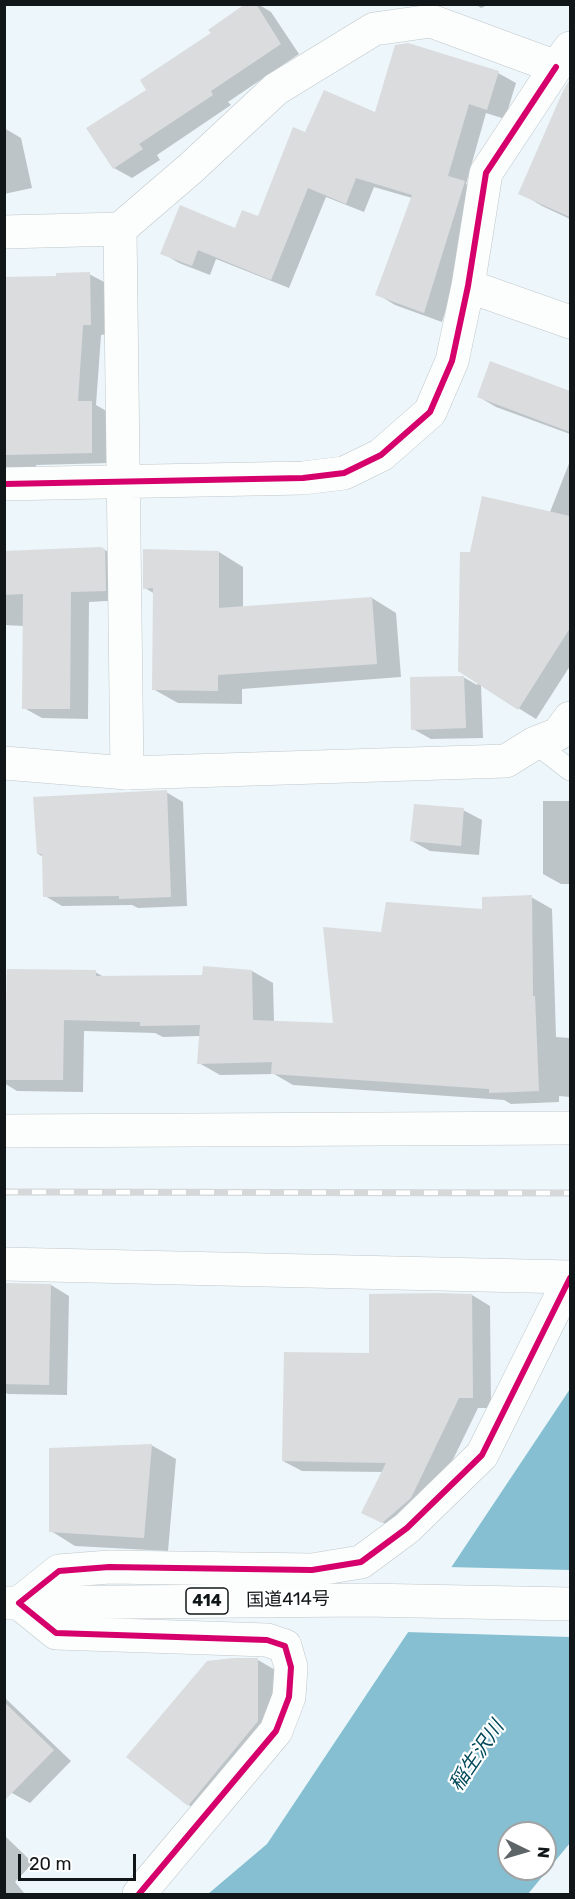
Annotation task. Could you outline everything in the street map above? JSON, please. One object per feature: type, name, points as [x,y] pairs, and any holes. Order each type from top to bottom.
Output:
[{"type":"main road","points":[[4,231],[120,229],[191,168],[276,89],[374,29],[431,21],[563,57],[486,173],[468,286],[452,361],[430,412],[381,455],[345,473],[303,478],[4,484]]},
{"type":"main road","points":[[120,229],[127,773]]},
{"type":"main road","points":[[468,286],[570,322]]},
{"type":"main road","points":[[4,763],[127,773],[506,761],[535,743],[558,734],[570,718]]},
{"type":"main road","points":[[4,1131],[570,1128]]},
{"type":"main road","points":[[4,1263],[570,1277],[482,1455],[407,1528],[361,1562],[312,1570],[109,1567],[59,1571],[12,1603],[56,1633],[267,1640],[285,1646],[291,1667],[289,1697],[276,1731],[139,1894]]},
{"type":"main road","name":"国道414号","points":[[12,1603],[365,1600],[570,1604]]},
{"type":"lane","points":[[535,743],[570,770]]},
{"type":"water","name":"稲生沢川","points":[[570,1389],[570,1843],[557,1859],[557,1821],[497,1821],[497,1881],[539,1881],[528,1894],[208,1894],[267,1844]]},
{"type":"pier","points":[[448,1567],[570,1570],[570,1637],[405,1632]]},
{"type":"building","points":[[245,4],[256,4],[281,44],[211,91],[213,95],[139,144],[143,149],[113,169],[86,128],[146,90],[140,80],[211,33],[208,30]]},
{"type":"building","points":[[408,43],[499,71],[487,110],[469,104],[448,176],[465,181],[424,313],[375,295],[412,195],[356,178],[346,204],[308,188],[271,280],[198,250],[192,266],[160,254],[180,205],[235,228],[242,210],[258,216],[293,127],[305,132],[324,90],[375,112],[395,45]]},
{"type":"building","points":[[570,79],[570,217],[518,194]]},
{"type":"building","points":[[90,272],[91,325],[83,325],[78,401],[92,401],[92,453],[4,455],[4,277],[56,276],[56,273]]},
{"type":"building","points":[[490,361],[570,391],[570,432],[477,397]]},
{"type":"building","points":[[482,496],[570,516],[570,628],[518,710],[458,671],[460,552],[470,552]]},
{"type":"building","points":[[101,547],[105,549],[106,591],[71,592],[70,709],[22,709],[23,594],[4,595],[4,551]]},
{"type":"building","points":[[143,549],[219,551],[219,608],[372,597],[377,664],[218,675],[218,691],[152,690],[153,588],[143,589]]},
{"type":"building","points":[[464,676],[466,728],[411,730],[410,677]]},
{"type":"building","points":[[167,790],[171,897],[119,899],[119,896],[43,897],[42,854],[37,854],[33,797]]},
{"type":"building","points":[[414,804],[464,808],[461,846],[410,841]]},
{"type":"building","points":[[532,895],[533,996],[535,996],[539,1091],[489,1093],[489,1089],[271,1074],[272,1062],[197,1064],[200,1025],[140,1026],[140,1022],[64,1020],[63,1080],[4,1080],[7,969],[96,970],[96,976],[202,975],[203,966],[252,970],[253,1020],[333,1023],[323,927],[381,932],[386,902],[482,909],[482,897]]},
{"type":"building","points":[[4,1283],[51,1284],[49,1385],[4,1384]]},
{"type":"building","points":[[369,1294],[472,1294],[473,1398],[459,1398],[411,1498],[382,1523],[361,1513],[386,1463],[282,1461],[284,1352],[369,1353]]},
{"type":"building","points":[[152,1444],[144,1538],[49,1532],[49,1448]]},
{"type":"building","points":[[258,1658],[258,1721],[188,1806],[126,1757],[207,1661]]},
{"type":"building","points":[[4,1702],[54,1750],[4,1801]]},
{"type":"railway","points":[[4,1192],[570,1193]]},
{"type":"cycle path","points":[[4,484],[303,478],[344,473],[381,455],[430,412],[452,361],[468,286],[486,173],[556,67]]},
{"type":"cycle path","points":[[139,1894],[276,1731],[289,1697],[291,1667],[285,1646],[267,1640],[56,1633],[19,1603],[59,1571],[109,1567],[312,1570],[361,1562],[407,1528],[482,1455],[570,1278]]}]
